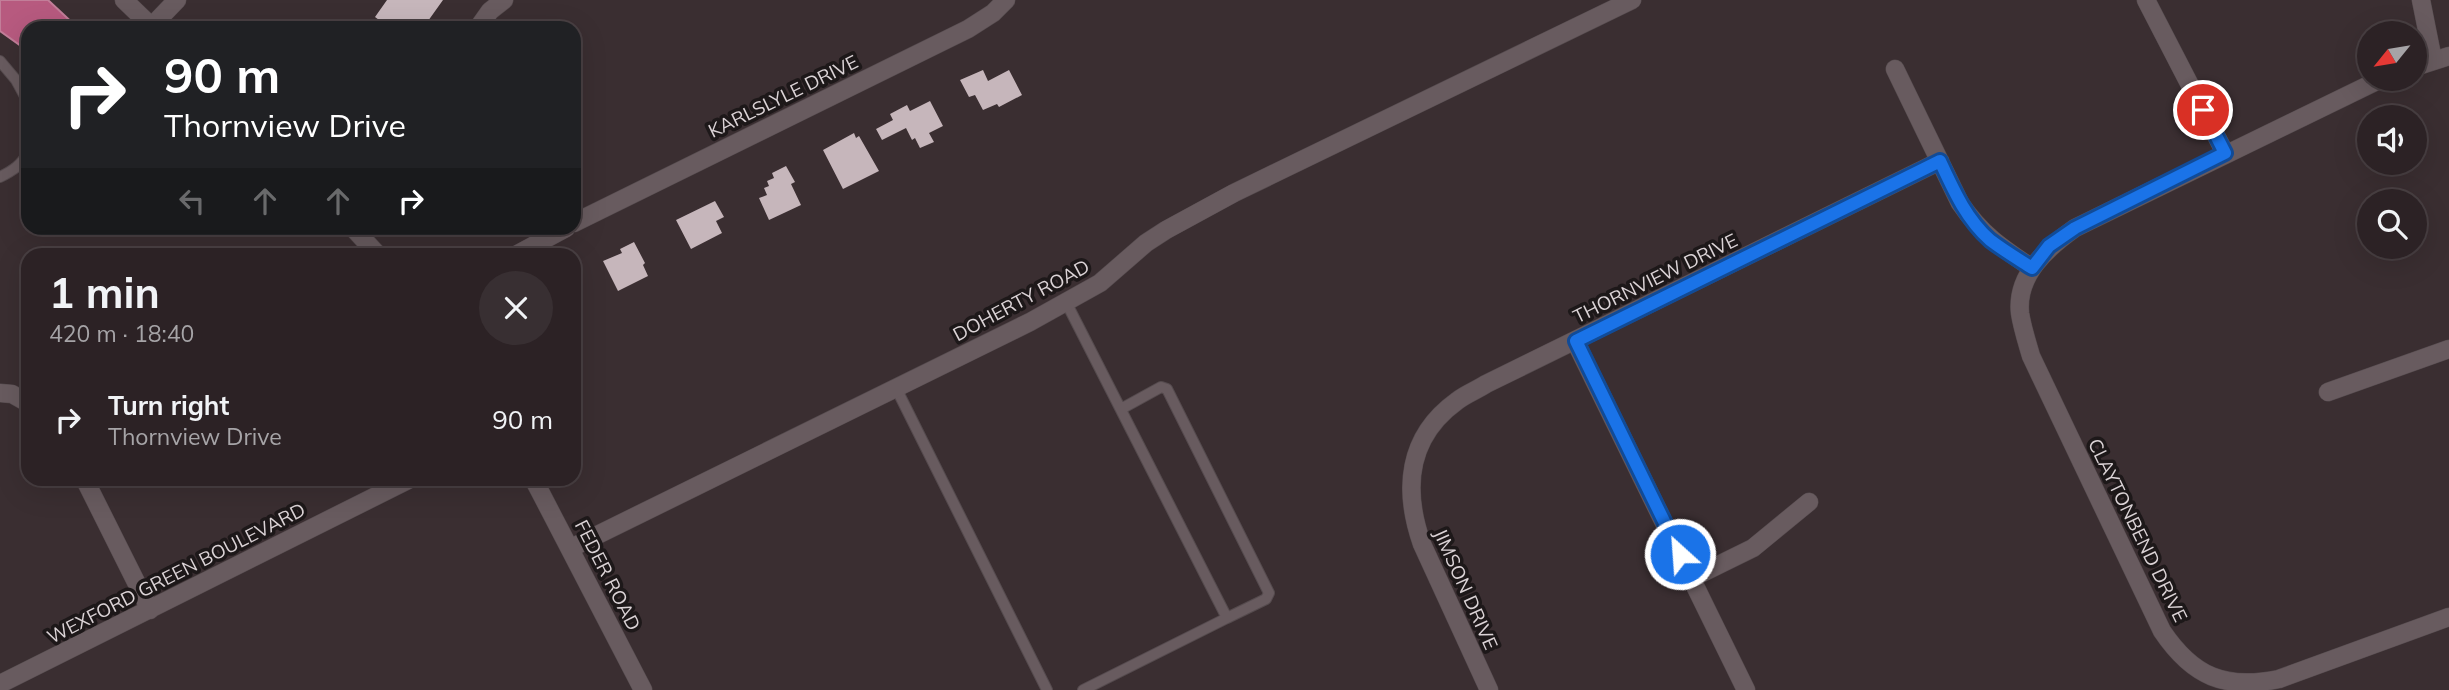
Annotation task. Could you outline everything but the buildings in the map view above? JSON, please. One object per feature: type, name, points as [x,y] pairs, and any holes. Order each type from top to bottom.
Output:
[{"type":"street","points":[[124,0],[146,21]]},
{"type":"street","points":[[158,21],[177,0]]},
{"type":"street","points":[[483,21],[504,0]]},
{"type":"street","name":"KARLSLYLE DRIVE","points":[[581,220],[968,29],[993,13],[1006,0]]},
{"type":"street","name":"DOHERTY ROAD","points":[[571,548],[1100,284],[1146,243],[1234,193],[1632,0]]},
{"type":"street","points":[[2147,0],[2225,153]]},
{"type":"street","points":[[2421,0],[2441,58]]},
{"type":"street","points":[[1895,69],[1960,203],[1974,223],[1991,240],[2032,268],[2049,246],[2075,228],[2357,90]]},
{"type":"street","name":"THORNVIEW DRIVE","points":[[1415,461],[1430,427],[1457,401],[1940,161]]},
{"type":"street","points":[[360,235],[372,248]]},
{"type":"street","points":[[527,248],[548,235]]},
{"type":"street","name":"CLAYTONBEND DRIVE","points":[[2032,268],[2022,289],[2020,312],[2031,356],[2162,631],[2176,652],[2192,666],[2213,678],[2234,684],[2258,684],[2279,680],[2449,617]]},
{"type":"street","points":[[1576,341],[1745,690]]},
{"type":"street","points":[[2328,392],[2449,349]]},
{"type":"street","points":[[0,393],[12,394],[21,399]]},
{"type":"street","name":"JIMSON DRIVE","points":[[1415,461],[1410,482],[1410,503],[1415,523],[1422,544],[1489,690]]},
{"type":"street","points":[[88,486],[150,610]]},
{"type":"street","name":"WEXFORD GREEN BOULEVARD","points":[[0,684],[396,486]]},
{"type":"street","name":"FEDER ROAD","points":[[537,486],[643,690]]},
{"type":"street","points":[[1692,578],[1754,548],[1809,502]]},
{"type":"lane","points":[[0,61],[21,89]]},
{"type":"lane","points":[[0,177],[21,163]]},
{"type":"lane","points":[[1066,302],[1227,618]]},
{"type":"lane","points":[[896,387],[1047,690]]},
{"type":"lane","points":[[1083,690],[1266,599],[1269,593],[1167,389],[1161,387],[1121,409]]},
{"type":"shaded area","points":[[0,0],[48,0],[70,21],[21,21],[21,46],[0,31]]},
{"type":"route","points":[[1680,554],[1576,341],[1940,161],[1960,203],[1974,223],[1991,240],[2032,268],[2049,246],[2075,228],[2225,153],[2203,110]]}]
